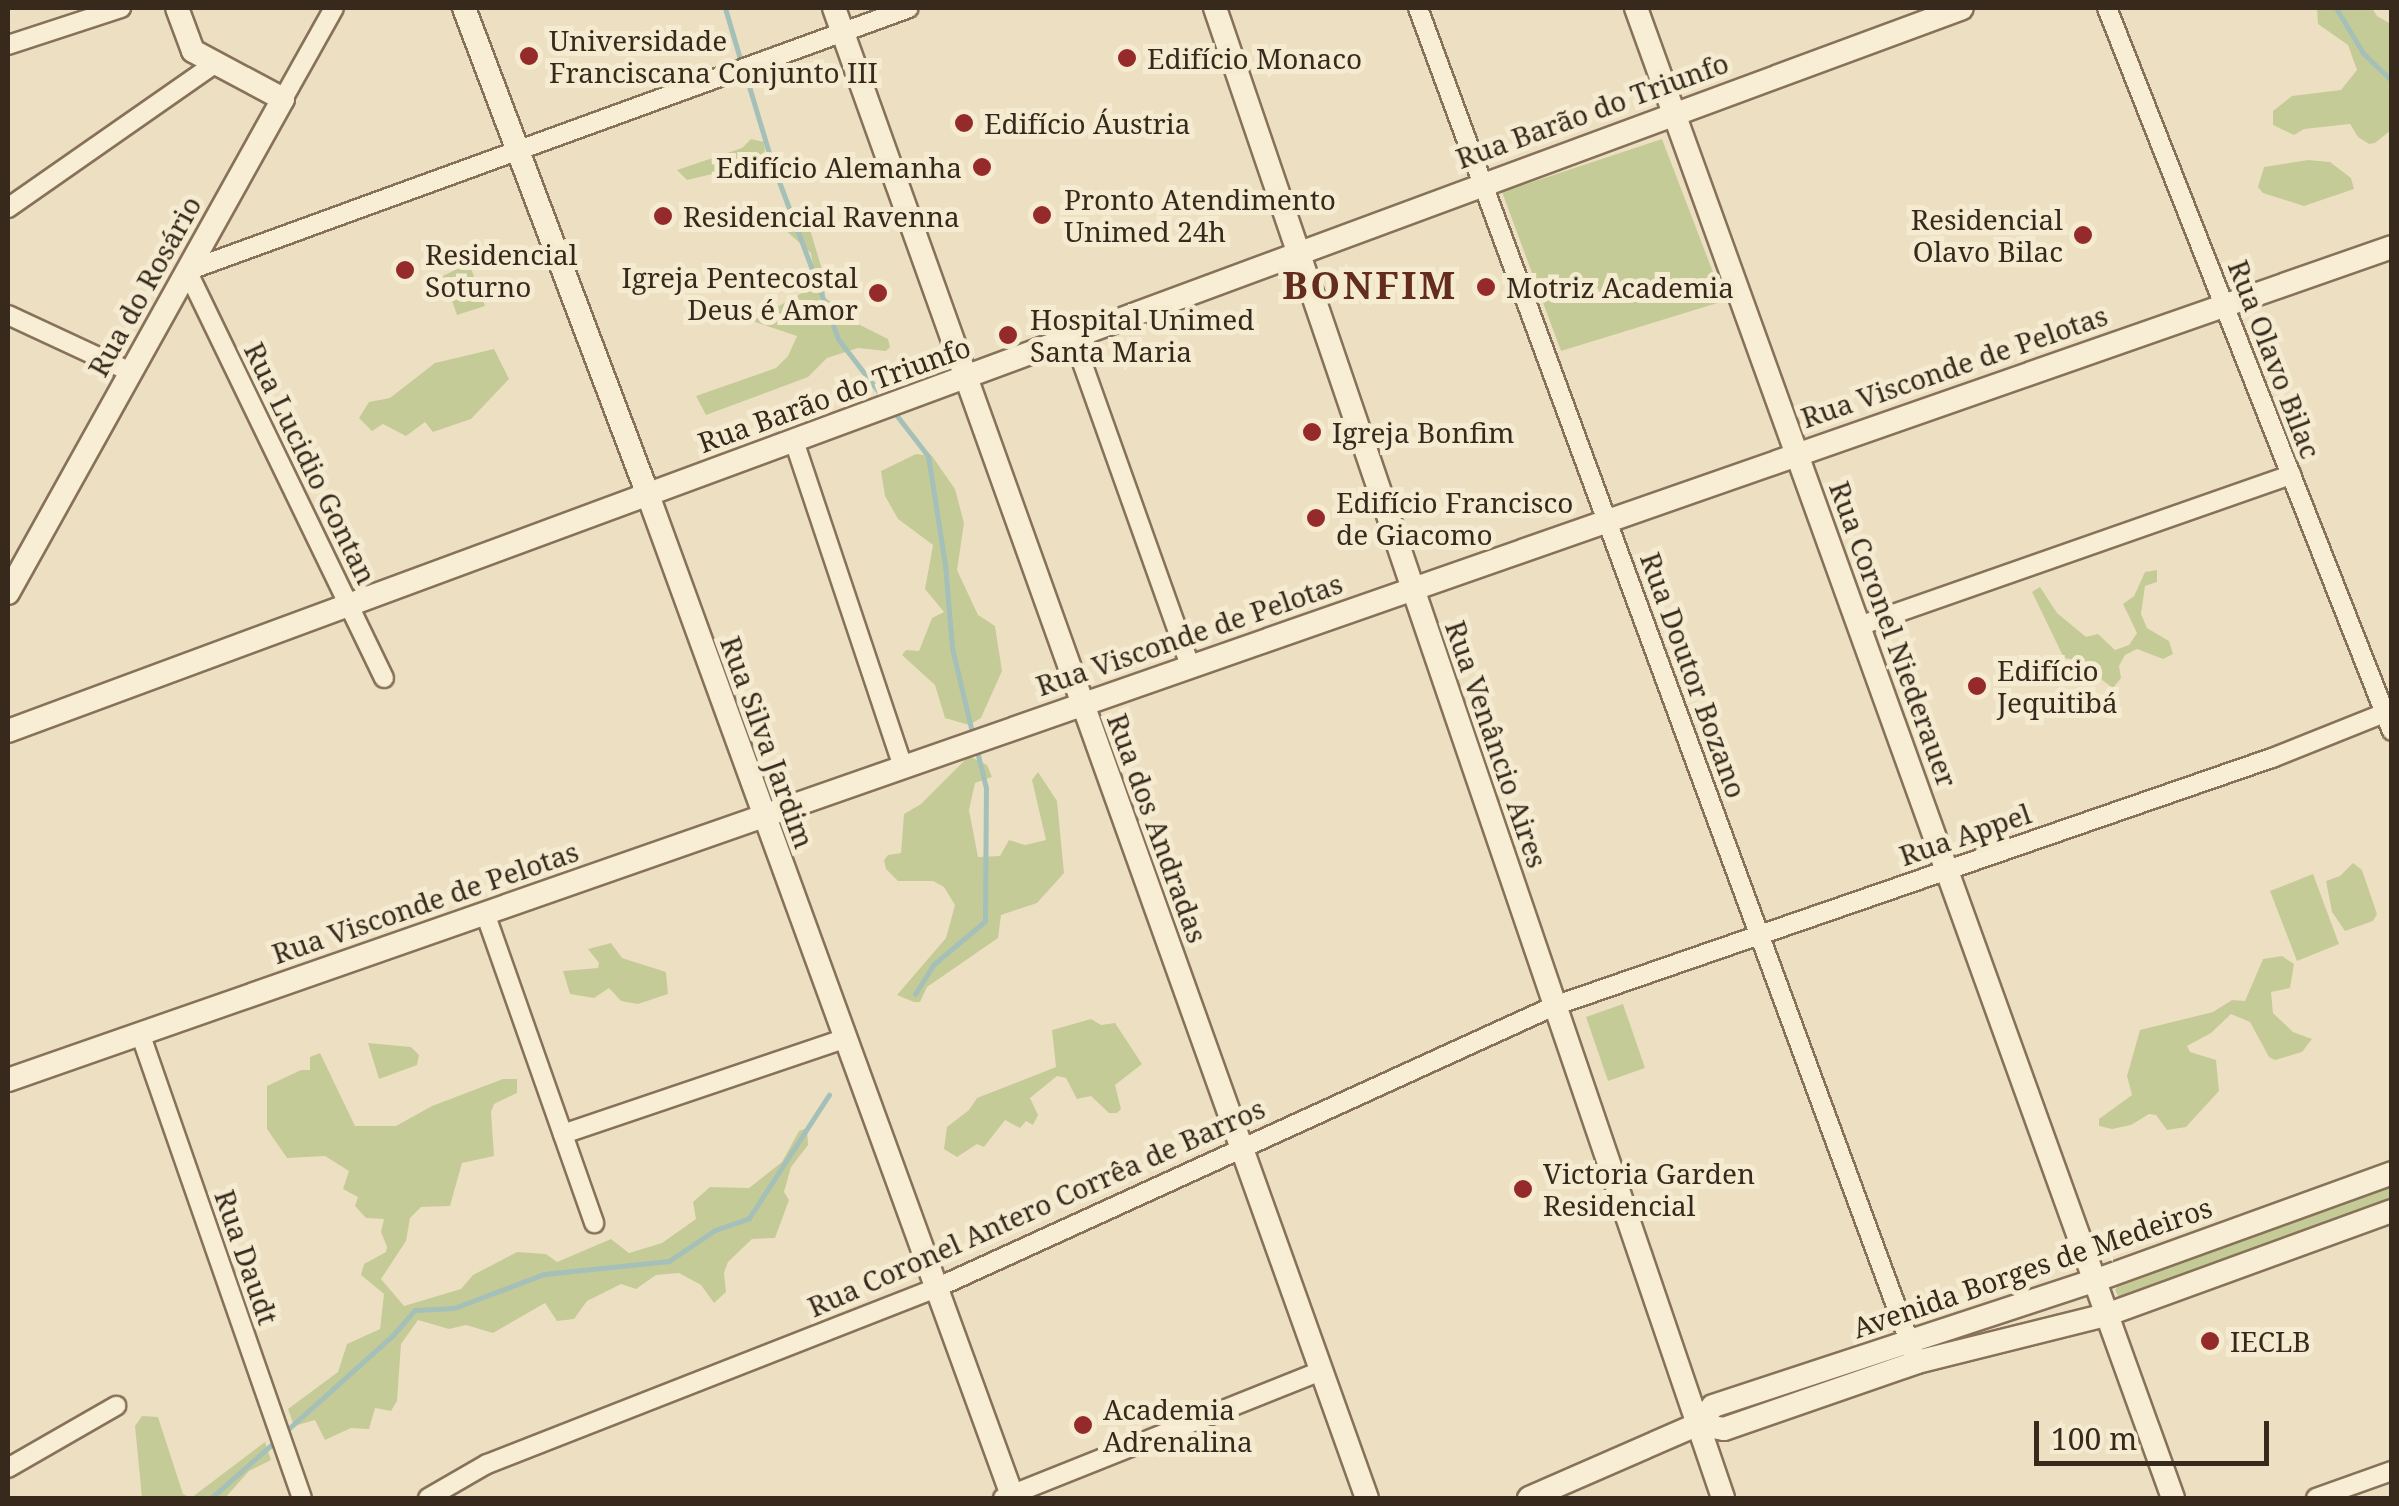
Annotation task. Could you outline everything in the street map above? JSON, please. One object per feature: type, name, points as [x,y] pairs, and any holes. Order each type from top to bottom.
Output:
[{"type":"street","points":[[58,8],[64,26]]},
{"type":"street","points":[[8,45],[121,8]]},
{"type":"street","points":[[177,8],[192,51],[283,99]]},
{"type":"street","name":"Rua do Rosário","points":[[8,593],[334,8]]},
{"type":"street","name":"Rua Silva Jardim","points":[[464,8],[648,495],[1009,1497]]},
{"type":"street","name":"Rua dos Andradas","points":[[834,8],[1366,1498]]},
{"type":"street","points":[[187,271],[908,8]]},
{"type":"street","name":"Rua Venâncio Aires","points":[[1215,8],[1723,1498]]},
{"type":"street","name":"Rua Doutor Bozano","points":[[1418,8],[1913,1352]]},
{"type":"street","name":"Rua Coronel Niederauer","points":[[1636,8],[2106,1315]]},
{"type":"street","name":"Rua Barão do Triunfo","points":[[8,731],[794,442],[1672,112],[1962,8]]},
{"type":"street","name":"Rua Olavo Bilac","points":[[2107,8],[2389,718]]},
{"type":"street","points":[[8,208],[216,63]]},
{"type":"street","name":"Rua Visconde de Pelotas","points":[[8,1080],[2392,247]]},
{"type":"street","name":"Rua Lucidio Gontan","points":[[187,271],[384,678]]},
{"type":"street","points":[[8,315],[130,372]]},
{"type":"street","points":[[1073,337],[1190,666]]},
{"type":"street","points":[[794,442],[903,766]]},
{"type":"street","points":[[1859,626],[2291,475]]},
{"type":"street","name":"Rua Appel","points":[[1554,1006],[2389,718]]},
{"type":"street","points":[[485,912],[594,1223]]},
{"type":"street","name":"Rua Coronel Antero Corrêa de Barros","points":[[428,1498],[487,1464],[934,1289],[1554,1006]]},
{"type":"street","name":"Rua Daudt","points":[[140,1033],[302,1498]]},
{"type":"street","points":[[563,1134],[844,1039]]},
{"type":"street","name":"Avenida Borges de Medeiros","points":[[1530,1498],[1698,1424],[1724,1428],[2094,1282],[2392,1172]]},
{"type":"street","name":"Avenida Borges de Medeiros","points":[[1913,1352],[2106,1315],[2392,1210]]},
{"type":"street","points":[[2106,1315],[2173,1498]]},
{"type":"street","points":[[1009,1497],[1320,1371]]},
{"type":"street","points":[[8,1468],[116,1406]]},
{"type":"street","points":[[2316,1498],[2392,1471]]},
{"type":"green space","points":[[2317,8],[2372,8],[2391,24],[2391,130],[2375,143],[2358,137],[2350,124],[2304,129],[2294,135],[2273,125],[2273,111],[2292,96],[2341,90],[2357,70],[2348,45],[2318,24]]},
{"type":"green space","points":[[751,139],[764,142],[765,151],[758,163],[687,180],[677,170],[742,148]]},
{"type":"green space","points":[[1662,139],[1724,301],[1561,351],[1502,192]]},
{"type":"green space","points":[[2308,160],[2330,162],[2351,178],[2354,189],[2304,206],[2263,193],[2258,187],[2264,167]]},
{"type":"green space","points":[[805,213],[824,276],[825,298],[841,308],[848,319],[888,339],[890,347],[886,351],[858,348],[827,358],[808,377],[706,415],[696,396],[776,368],[788,356],[797,336],[752,321],[816,285],[811,253],[783,228],[788,214]]},
{"type":"green space","points":[[469,263],[485,306],[457,315],[443,276]]},
{"type":"green space","points":[[494,349],[509,379],[471,419],[433,432],[425,422],[406,436],[383,424],[372,431],[359,418],[369,402],[390,398],[435,363]]},
{"type":"green space","points":[[916,454],[932,456],[955,489],[964,523],[957,570],[978,615],[995,626],[1002,671],[981,718],[969,725],[945,718],[935,685],[902,655],[906,650],[919,651],[932,618],[944,612],[925,589],[933,545],[898,519],[885,496],[881,471]]},
{"type":"green space","points":[[2157,570],[2157,582],[2145,586],[2141,614],[2147,628],[2169,641],[2173,654],[2163,659],[2137,649],[2125,655],[2119,666],[2121,678],[2113,688],[2102,680],[2096,663],[2064,658],[2032,592],[2040,587],[2057,613],[2086,637],[2098,634],[2115,650],[2129,645],[2137,633],[2123,604],[2134,596],[2145,572]]},
{"type":"green space","points":[[969,756],[987,765],[992,777],[975,783],[969,810],[978,857],[1000,856],[1009,840],[1025,845],[1046,840],[1032,780],[1038,772],[1057,801],[1064,873],[1037,903],[1001,915],[998,938],[927,987],[920,1002],[914,1002],[897,995],[946,938],[955,905],[944,887],[933,881],[898,881],[886,869],[884,860],[888,855],[901,853],[904,814],[921,804]]},
{"type":"green space","points":[[2353,863],[2362,870],[2377,914],[2373,921],[2345,931],[2332,912],[2326,881],[2340,876]]},
{"type":"green space","points":[[2313,874],[2339,944],[2297,961],[2270,891]]},
{"type":"green space","points":[[611,943],[622,958],[666,972],[668,994],[638,1004],[621,1001],[609,988],[594,998],[570,994],[563,971],[598,968],[599,963],[588,949]]},
{"type":"green space","points":[[2282,956],[2294,964],[2290,988],[2271,992],[2273,1013],[2293,1032],[2312,1039],[2302,1052],[2275,1060],[2269,1057],[2250,1022],[2231,1014],[2211,1033],[2187,1046],[2190,1052],[2216,1060],[2219,1091],[2186,1127],[2167,1130],[2156,1115],[2149,1114],[2131,1125],[2112,1129],[2099,1126],[2099,1119],[2132,1095],[2127,1076],[2140,1030],[2213,1012],[2232,1000],[2245,1001],[2263,959]]},
{"type":"green space","points":[[1623,1004],[1645,1068],[1608,1081],[1586,1017]]},
{"type":"green space","points":[[1091,1019],[1101,1025],[1115,1023],[1142,1064],[1115,1085],[1121,1109],[1117,1113],[1109,1113],[1091,1096],[1077,1099],[1066,1078],[1057,1076],[1030,1098],[1038,1115],[1033,1125],[1026,1121],[1020,1128],[1005,1120],[984,1147],[977,1144],[957,1157],[944,1149],[947,1127],[969,1110],[977,1098],[1056,1067],[1052,1030]]},
{"type":"green space","points":[[368,1043],[411,1047],[419,1055],[417,1065],[379,1079]]},
{"type":"green space","points":[[320,1053],[355,1126],[396,1126],[432,1106],[503,1079],[517,1079],[517,1093],[494,1104],[491,1112],[494,1156],[462,1163],[450,1206],[421,1207],[410,1218],[406,1241],[381,1279],[404,1306],[461,1289],[473,1275],[517,1252],[546,1254],[557,1262],[611,1239],[629,1253],[662,1243],[696,1219],[693,1202],[710,1187],[749,1188],[782,1162],[799,1131],[807,1128],[808,1145],[791,1167],[784,1192],[789,1200],[775,1238],[752,1239],[728,1262],[724,1273],[726,1292],[714,1303],[701,1285],[679,1273],[656,1275],[636,1289],[621,1284],[587,1301],[574,1319],[557,1321],[545,1303],[493,1333],[466,1325],[449,1329],[418,1320],[401,1344],[397,1401],[391,1411],[375,1408],[369,1429],[351,1428],[325,1440],[315,1420],[294,1426],[288,1409],[338,1372],[347,1344],[380,1329],[384,1294],[361,1275],[364,1264],[386,1252],[387,1247],[381,1232],[384,1219],[366,1218],[355,1206],[358,1197],[343,1189],[349,1171],[325,1156],[287,1158],[267,1129],[267,1086],[301,1070],[310,1070],[310,1057]]},
{"type":"green space","points":[[2391,1183],[2391,1201],[2120,1300],[2115,1290],[2120,1283]]},
{"type":"green space","points":[[142,1416],[158,1417],[183,1494],[191,1498],[142,1498],[135,1426]]},
{"type":"green space","points":[[265,1442],[271,1460],[249,1471],[225,1498],[191,1498]]},
{"type":"waterway","points":[[725,8],[741,62]]},
{"type":"waterway","points":[[2336,8],[2363,53],[2392,81]]},
{"type":"waterway","points":[[745,73],[772,163],[838,339],[885,400]]},
{"type":"waterway","points":[[894,412],[928,456],[945,564],[952,648],[973,736]]},
{"type":"waterway","points":[[915,994],[934,964],[985,921],[986,788],[976,747]]},
{"type":"waterway","points":[[286,1431],[393,1335],[415,1310],[454,1308],[544,1274],[669,1261],[715,1230],[749,1218],[829,1095]]},
{"type":"waterway","points":[[211,1498],[278,1439]]},
{"type":"place","name":"Universidade Franciscana Conjunto III","points":[[529,56]]},
{"type":"place","name":"Edifício Monaco","points":[[1127,58]]},
{"type":"place","name":"Edifício Áustria","points":[[964,123]]},
{"type":"place","name":"Edifício Alemanha","points":[[982,167]]},
{"type":"place","name":"Pronto Atendimento Unimed 24h","points":[[1042,215]]},
{"type":"place","name":"Residencial Ravenna","points":[[663,216]]},
{"type":"place","name":"Residencial Olavo Bilac","points":[[2083,235]]},
{"type":"place","name":"Residencial Soturno","points":[[405,270]]},
{"type":"place","name":"Motriz Academia","points":[[1486,287]]},
{"type":"place","name":"Igreja Pentecostal Deus é Amor","points":[[878,293]]},
{"type":"place","name":"Hospital Unimed Santa Maria","points":[[1008,335]]},
{"type":"place","name":"Igreja Bonfim","points":[[1312,432]]},
{"type":"place","name":"Edifício Francisco de Giacomo","points":[[1316,518]]},
{"type":"place","name":"Edifício Jequitibá","points":[[1977,686]]},
{"type":"place","name":"Victoria Garden Residencial","points":[[1523,1189]]},
{"type":"place","name":"IECLB","points":[[2210,1341]]},
{"type":"place","name":"Academia Adrenalina","points":[[1083,1425]]},
{"type":"district","name":"BONFIM","points":[[1370,285]]}]
